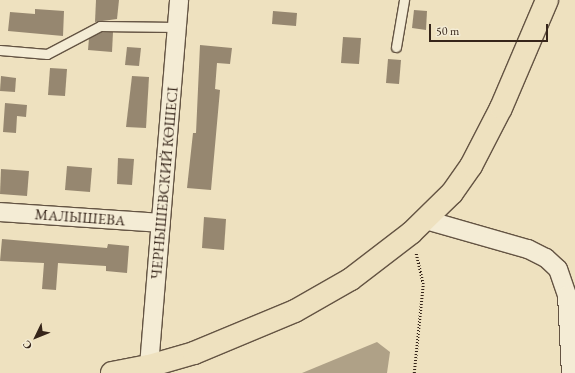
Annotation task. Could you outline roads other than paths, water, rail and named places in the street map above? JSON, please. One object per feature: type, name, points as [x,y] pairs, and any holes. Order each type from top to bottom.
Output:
[{"type":"highway","points":[[112,373],[149,366],[194,353],[295,311],[351,279],[419,227],[452,193],[471,166],[501,108],[546,0]]},
{"type":"street","name":"ЧЕРНЫШЕВСКИЙ КӨШЕСІ","points":[[149,366],[179,0]]},
{"type":"street","name":"МАЛЫШЕВА","points":[[0,212],[161,223]]},
{"type":"street","points":[[419,227],[528,249],[546,258],[558,269],[567,295],[571,373]]},
{"type":"lane","points":[[396,47],[404,0]]},
{"type":"lane","points":[[0,50],[47,54],[100,26],[177,27]]}]
